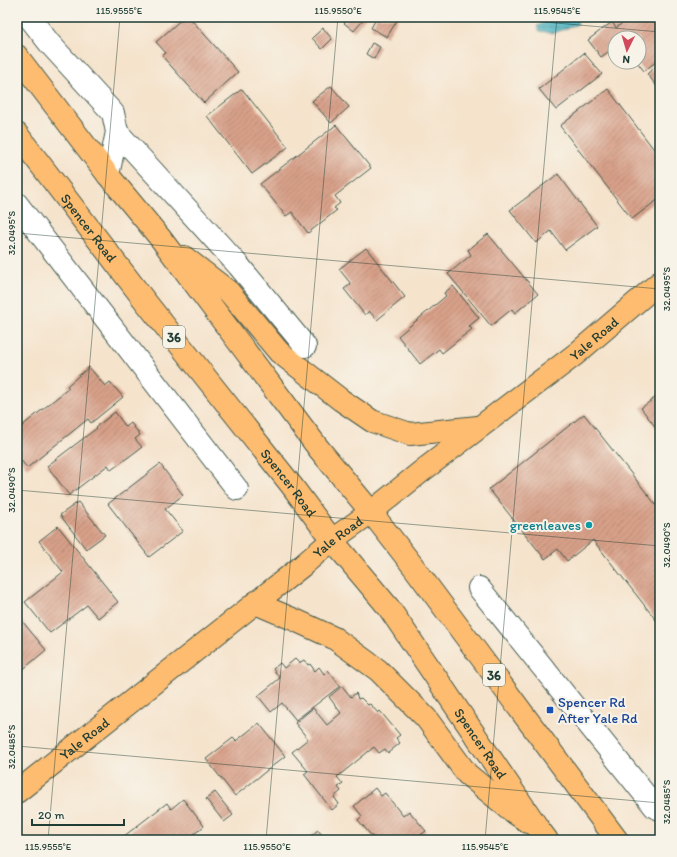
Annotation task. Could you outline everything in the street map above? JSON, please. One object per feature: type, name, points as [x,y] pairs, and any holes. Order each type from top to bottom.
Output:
[{"type":"main road","name":"36","points":[[17,56],[108,175],[161,239],[319,449],[413,566],[617,840]]},
{"type":"main road","name":"Spencer Road","points":[[17,134],[145,301],[292,486],[332,540],[389,608],[542,834]]},
{"type":"main road","points":[[161,239],[229,292],[279,352],[372,422],[410,434],[478,427]]},
{"type":"main road","name":"Yale Road","points":[[17,792],[184,661],[332,540],[371,512],[478,427],[576,354],[660,282]]},
{"type":"main road","points":[[255,603],[334,638],[378,670],[426,718],[467,774],[542,834]]},
{"type":"street","points":[[29,17],[50,44],[113,113],[117,132],[108,175]]},
{"type":"street","points":[[117,132],[239,266],[305,346]]},
{"type":"street","points":[[17,204],[237,489]]},
{"type":"street","points":[[479,588],[655,807],[660,809]]},
{"type":"water","points":[[542,17],[576,17],[578,24],[554,33],[539,31],[537,26],[546,22]]},
{"type":"building","points":[[184,17],[189,17],[238,72],[204,103],[162,56],[166,53],[156,42]]},
{"type":"building","points":[[348,17],[366,17],[354,31],[344,23]]},
{"type":"building","points":[[377,17],[399,17],[387,37],[371,28]]},
{"type":"building","points":[[622,17],[660,17],[660,59],[647,69],[647,30],[607,30],[607,53],[601,57],[588,40],[612,22],[616,28],[625,21]]},
{"type":"building","points":[[323,28],[332,39],[322,49],[312,38]]},
{"type":"building","points":[[372,43],[380,47],[374,59],[366,54]]},
{"type":"building","points":[[584,53],[602,74],[556,110],[539,89]]},
{"type":"building","points":[[660,63],[660,90],[647,74]]},
{"type":"building","points":[[331,86],[349,107],[331,123],[312,101]]},
{"type":"building","points":[[242,89],[288,147],[252,174],[207,116]]},
{"type":"building","points":[[608,89],[656,152],[660,149],[660,185],[657,188],[660,191],[660,198],[632,219],[560,126]]},
{"type":"building","points":[[336,125],[371,168],[335,196],[340,203],[334,208],[337,210],[308,233],[292,212],[286,216],[260,184]]},
{"type":"building","points":[[558,174],[597,226],[565,250],[551,231],[536,243],[510,210]]},
{"type":"building","points":[[488,234],[538,294],[515,313],[512,309],[491,326],[448,274],[471,255],[468,250]]},
{"type":"building","points":[[366,248],[405,297],[377,320],[369,311],[365,315],[344,289],[351,284],[339,269]]},
{"type":"building","points":[[453,286],[479,318],[469,326],[472,329],[442,353],[439,349],[420,364],[398,336],[446,296],[444,293]]},
{"type":"building","points":[[89,367],[105,386],[110,382],[123,397],[91,423],[88,419],[27,468],[17,455],[17,430],[69,388],[67,386]]},
{"type":"building","points":[[660,394],[660,433],[641,408]]},
{"type":"building","points":[[115,412],[126,427],[131,423],[140,435],[135,439],[142,447],[111,470],[108,465],[69,495],[47,466],[97,428],[96,427]]},
{"type":"building","name":"greenleaves","points":[[584,414],[660,510],[660,625],[593,540],[567,561],[558,549],[545,559],[489,489]]},
{"type":"building","points":[[160,464],[183,495],[165,509],[183,531],[149,557],[108,504]]},
{"type":"building","points":[[78,502],[105,535],[86,549],[60,515]]},
{"type":"building","points":[[58,526],[118,602],[98,618],[87,605],[50,633],[25,602],[63,572],[39,541]]},
{"type":"building","points":[[17,615],[46,650],[20,672],[17,668]]},
{"type":"building","points":[[295,659],[299,663],[304,660],[308,665],[310,664],[315,671],[319,667],[324,674],[328,670],[340,686],[296,720],[282,703],[271,712],[258,696],[280,678],[273,669],[280,663],[284,668]]},
{"type":"building","points":[[342,686],[351,697],[356,693],[358,699],[361,698],[368,705],[370,704],[378,713],[380,711],[400,735],[396,738],[400,743],[388,753],[385,749],[379,753],[374,747],[337,777],[343,784],[338,787],[341,791],[334,797],[339,804],[332,810],[304,774],[308,771],[292,752],[308,739],[295,723],[313,708],[327,725],[341,713],[329,697]]},
{"type":"building","points":[[259,723],[285,756],[235,796],[206,759],[233,738],[236,741]]},
{"type":"building","points":[[375,788],[381,796],[385,793],[403,816],[409,811],[426,831],[419,836],[422,840],[375,840],[358,820],[362,816],[354,806]]},
{"type":"building","points":[[215,792],[233,815],[224,822],[206,799]]},
{"type":"building","points":[[183,799],[204,826],[187,840],[119,840],[167,803],[171,809]]},
{"type":"building","points":[[318,830],[326,840],[306,840]]},
{"type":"place","name":"greenleaves","points":[[589,525]]},
{"type":"place","name":"Spencer Rd After Yale Rd","points":[[550,710]]}]
